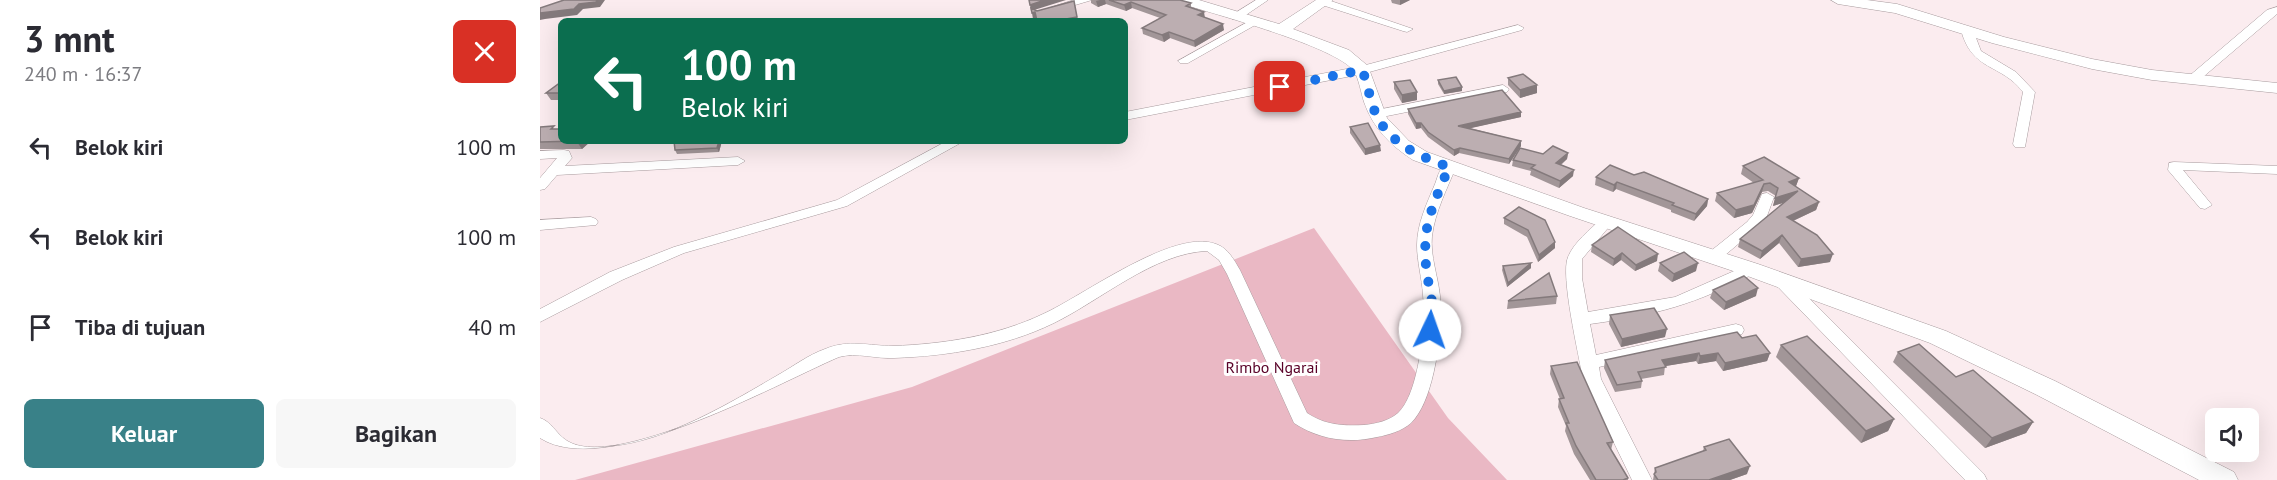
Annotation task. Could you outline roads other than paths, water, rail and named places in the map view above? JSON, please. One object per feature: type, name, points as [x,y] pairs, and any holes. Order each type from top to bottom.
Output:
[{"type":"street","points":[[1038,12],[1088,0]]},
{"type":"street","points":[[1184,0],[1343,52],[1362,70],[1377,114],[1388,131],[1402,145],[1420,156],[1606,222],[1750,269],[1938,337],[2046,388],[2224,480]]},
{"type":"street","points":[[1184,61],[1244,19],[1263,0]]},
{"type":"street","points":[[1838,0],[1898,9],[2092,64],[2192,80],[2277,88]]},
{"type":"street","points":[[1281,30],[1325,1],[1407,29]]},
{"type":"street","points":[[2192,80],[2271,12],[2277,10]]},
{"type":"street","points":[[1128,115],[1362,70],[1518,28]]},
{"type":"street","points":[[1967,30],[1969,42],[1978,57],[2011,72],[2019,78],[2029,92],[2020,144]]},
{"type":"street","points":[[1377,114],[1503,88]]},
{"type":"street","points":[[540,316],[616,276],[679,250],[843,202],[951,144]]},
{"type":"street","points":[[540,155],[564,154],[565,158],[540,186]]},
{"type":"street","points":[[555,171],[738,161]]},
{"type":"street","points":[[2205,205],[2174,166],[2277,170]]},
{"type":"street","points":[[540,425],[561,448],[590,456],[621,452],[695,427],[840,350],[924,350],[965,345],[1008,336],[1048,319],[1177,250],[1207,246],[1222,255],[1235,274],[1300,418],[1316,429],[1342,433],[1376,431],[1403,418],[1414,404],[1422,379],[1432,302],[1425,236],[1433,205],[1449,167]]},
{"type":"street","points":[[1712,258],[1752,225],[1760,216],[1767,197]]},
{"type":"street","points":[[540,225],[591,222]]},
{"type":"street","points":[[1606,222],[1584,243],[1574,259],[1574,278],[1588,363],[1598,394],[1642,480]]},
{"type":"street","points":[[1581,319],[1626,314],[1679,302],[1750,269]]},
{"type":"street","points":[[1782,281],[1977,480]]},
{"type":"street","points":[[1588,363],[1736,330]]},
{"type":"park label","name":"Rimbo Ngarai","points":[[1272,367]]}]
